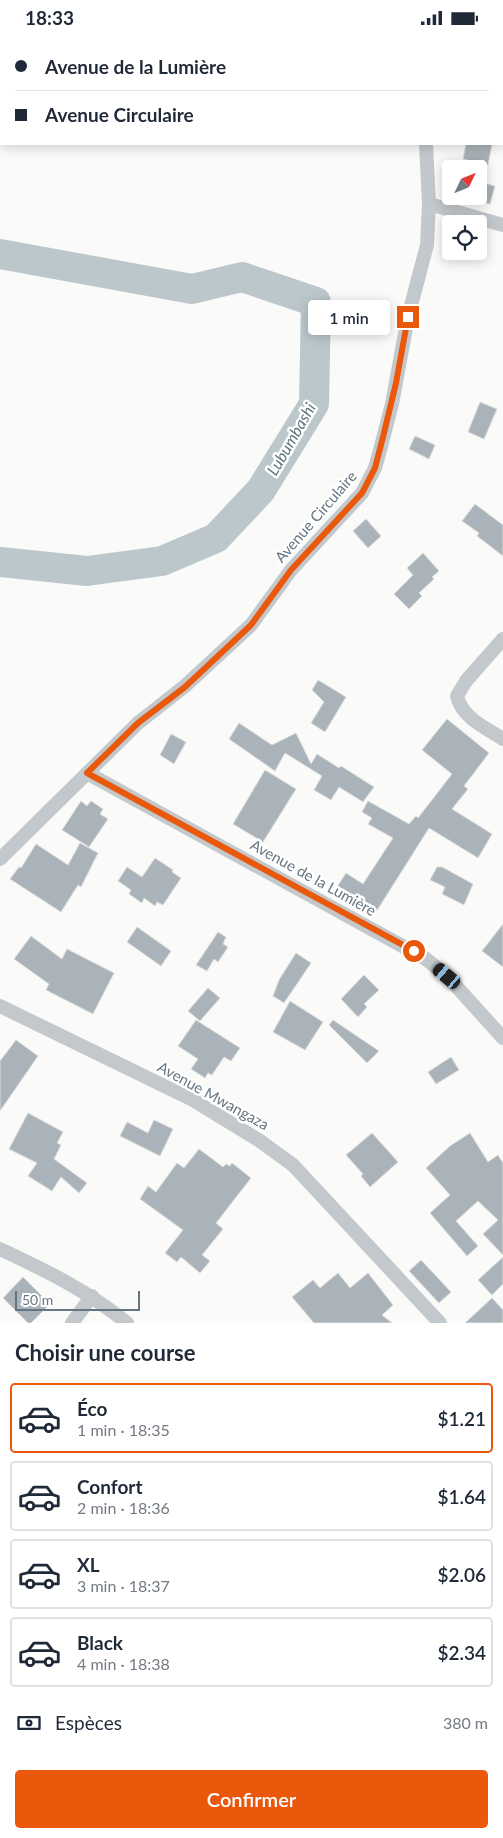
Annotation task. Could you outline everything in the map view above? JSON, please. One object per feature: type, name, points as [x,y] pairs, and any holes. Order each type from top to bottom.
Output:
[{"type":"street","name":"Avenue Circulaire","points":[[0,859],[138,723],[185,687],[251,625],[291,570],[362,493],[375,468],[392,404],[408,317],[428,245],[429,204],[426,145]]},
{"type":"street","points":[[429,204],[503,225]]},
{"type":"street","points":[[503,639],[466,681],[457,696],[462,710],[471,719],[503,739]]},
{"type":"street","name":"Avenue de la Lumière","points":[[87,773],[426,959],[447,976],[503,1037]]},
{"type":"street","name":"Avenue Mwangaza","points":[[0,1006],[193,1100],[260,1141],[293,1165],[440,1323]]},
{"type":"street","points":[[0,1249],[64,1280],[92,1296],[127,1323]]},
{"type":"street","points":[[72,1323],[92,1296]]},
{"type":"building","points":[[466,145],[492,145],[488,165],[488,160],[463,159]]},
{"type":"building","points":[[488,184],[495,186],[490,204],[488,203]]},
{"type":"building","points":[[480,402],[497,409],[484,439],[468,432]]},
{"type":"building","points":[[415,436],[435,445],[429,459],[409,449]]},
{"type":"building","points":[[475,504],[503,525],[503,556],[477,536],[479,533],[462,521]]},
{"type":"building","points":[[366,519],[381,536],[368,548],[353,531]]},
{"type":"building","points":[[423,553],[439,571],[432,577],[434,579],[419,593],[422,596],[409,609],[394,594],[413,575],[407,568]]},
{"type":"building","points":[[318,680],[346,697],[325,732],[311,723],[324,702],[312,690]]},
{"type":"building","points":[[447,719],[489,753],[464,786],[468,789],[452,809],[492,834],[478,858],[429,828],[376,912],[337,887],[346,873],[363,884],[393,838],[368,824],[372,818],[362,812],[368,801],[409,824],[416,816],[418,818],[452,774],[422,750]]},
{"type":"building","points":[[239,723],[272,745],[296,733],[311,764],[317,754],[339,768],[341,766],[374,787],[363,802],[339,787],[331,800],[314,790],[322,776],[285,753],[275,771],[229,739]]},
{"type":"building","points":[[171,734],[186,742],[174,764],[160,755]]},
{"type":"building","points":[[265,770],[296,789],[263,842],[233,824]]},
{"type":"building","points":[[81,801],[87,806],[91,801],[103,809],[100,814],[108,819],[89,847],[62,830]]},
{"type":"building","points":[[80,843],[98,853],[81,887],[78,885],[61,912],[10,879],[19,867],[21,868],[36,844],[68,865]]},
{"type":"building","points":[[155,858],[181,878],[163,905],[157,902],[155,906],[144,898],[142,903],[129,894],[131,890],[118,881],[127,867],[142,877]]},
{"type":"building","points":[[437,867],[442,867],[473,884],[464,905],[442,894],[445,887],[430,880]]},
{"type":"building","points":[[503,924],[503,967],[482,951]]},
{"type":"building","points":[[137,927],[171,951],[161,966],[127,942]]},
{"type":"building","points":[[218,932],[226,937],[223,944],[228,947],[218,962],[214,959],[207,971],[196,965]]},
{"type":"building","points":[[31,936],[62,959],[67,949],[114,973],[93,1014],[46,990],[49,984],[14,959]]},
{"type":"building","points":[[296,953],[311,963],[284,1003],[273,996],[279,980]]},
{"type":"building","points":[[364,975],[379,990],[364,1004],[367,1007],[358,1017],[341,999]]},
{"type":"building","points":[[208,988],[220,998],[200,1021],[188,1011]]},
{"type":"building","points":[[290,1001],[323,1022],[305,1050],[273,1032]]},
{"type":"building","points":[[196,1020],[240,1048],[231,1061],[224,1057],[212,1075],[208,1073],[205,1078],[191,1069],[198,1059],[178,1046]]},
{"type":"building","points":[[333,1020],[379,1051],[367,1063],[329,1025]]},
{"type":"building","points":[[16,1040],[38,1056],[0,1111],[0,1061]]},
{"type":"building","points":[[451,1057],[459,1070],[436,1084],[428,1072]]},
{"type":"building","points":[[28,1113],[63,1132],[57,1143],[61,1145],[54,1159],[87,1183],[79,1193],[61,1177],[52,1191],[28,1176],[37,1163],[9,1149]]},
{"type":"building","points":[[154,1120],[173,1129],[160,1156],[120,1136],[127,1122],[148,1133]]},
{"type":"building","points":[[372,1133],[398,1162],[370,1187],[361,1176],[363,1174],[346,1155]]},
{"type":"building","points":[[470,1133],[488,1162],[498,1155],[503,1163],[503,1255],[483,1234],[498,1220],[478,1201],[456,1221],[478,1246],[467,1256],[430,1213],[450,1195],[426,1168],[450,1146]]},
{"type":"building","points":[[199,1149],[223,1167],[226,1164],[230,1166],[232,1163],[251,1178],[216,1223],[223,1229],[202,1255],[210,1261],[200,1273],[181,1257],[177,1262],[165,1253],[183,1230],[140,1199],[148,1186],[156,1192],[177,1163],[184,1168]]},
{"type":"building","points":[[503,1257],[503,1284],[492,1295],[478,1280]]},
{"type":"building","points":[[421,1260],[451,1292],[439,1303],[409,1271]]},
{"type":"building","points":[[338,1273],[350,1288],[368,1273],[393,1305],[382,1315],[392,1323],[314,1323],[292,1297],[313,1280],[320,1288]]},
{"type":"building","points":[[23,1277],[50,1304],[31,1323],[28,1323],[3,1298]]},
{"type":"building","points":[[492,1298],[503,1310],[503,1323],[465,1323]]},
{"type":"waterway","name":"Lubumbashi","points":[[0,254],[192,289],[242,277],[316,302],[314,404],[261,490],[216,538],[162,561],[87,571],[0,562]]},
{"type":"route","points":[[408,317],[392,404],[375,468],[362,493],[291,570],[251,625],[204,671],[138,723],[87,773],[414,951]]}]
